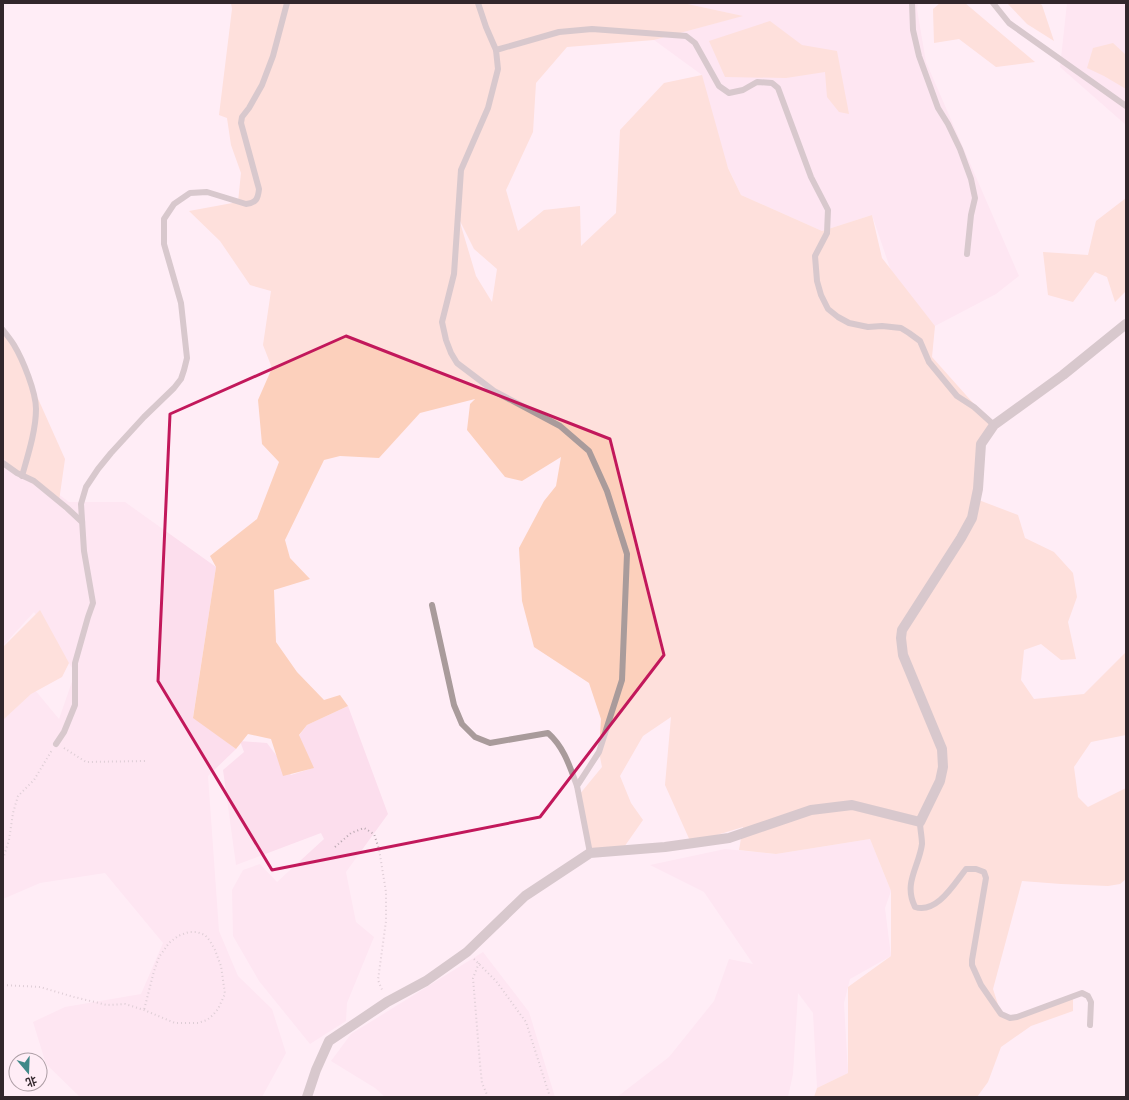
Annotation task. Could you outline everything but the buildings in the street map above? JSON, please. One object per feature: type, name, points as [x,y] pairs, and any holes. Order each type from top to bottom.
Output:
[{"type":"street","points":[[306,1097],[329,1041],[387,1002],[426,981],[467,952],[524,896],[590,852],[665,847],[729,838],[811,810],[852,805],[920,822],[940,781],[943,767],[942,749],[903,655],[900,638],[902,630],[961,538],[972,518],[978,489],[981,444],[994,425],[1063,375],[1126,324]]},
{"type":"lane","points":[[56,744],[64,732],[74,705],[75,663],[93,603],[84,551],[82,522],[81,504],[86,487],[98,469],[144,417],[174,388],[181,379],[187,358],[181,303],[164,244],[164,219],[174,204],[190,193],[207,192],[246,204],[252,203],[256,199],[259,189],[241,122],[262,85],[273,56],[287,3]]},
{"type":"lane","points":[[478,3],[496,50],[498,69],[488,108],[461,170],[454,274],[442,322],[446,340],[457,363],[494,391],[560,426],[589,451],[607,491],[627,554],[622,680],[599,752],[578,786]]},
{"type":"lane","points":[[912,3],[913,30],[920,56],[938,108],[948,124],[960,149],[971,179],[975,198],[971,215],[967,254]]},
{"type":"lane","points":[[992,3],[1009,23],[1126,106]]},
{"type":"lane","points":[[496,50],[559,32],[592,29],[686,36],[696,43],[719,86],[730,94],[743,90],[757,82],[772,83],[778,88],[811,177],[828,210],[827,233],[814,256],[821,295],[828,309],[838,318],[849,323],[901,328],[910,333],[920,341],[929,362],[957,396],[994,425]]},
{"type":"lane","points":[[3,330],[14,345],[24,366],[32,389],[36,409],[32,436],[22,476]]},
{"type":"lane","points":[[3,463],[22,476],[34,481],[82,522]]},
{"type":"lane","points":[[432,604],[454,706],[462,724],[475,737],[490,742],[548,733],[557,741],[578,786],[590,852]]},
{"type":"lane","points":[[920,822],[922,843],[910,889],[915,907],[922,909],[930,908],[938,903],[966,869],[976,869],[984,872],[986,878],[972,965],[981,985],[1001,1014],[1010,1018],[1017,1017],[1082,993],[1088,996],[1092,1002],[1090,1025]]},
{"type":"path","points":[[3,859],[9,840],[13,813],[18,796],[34,780],[56,744],[86,762],[147,761]]},
{"type":"path","points":[[335,847],[351,833],[364,828],[374,834],[379,849],[386,892],[386,921],[378,980],[387,1002]]},
{"type":"path","points":[[3,985],[40,987],[107,1005],[125,1004],[175,1023],[198,1023],[207,1020],[218,1009],[223,1000],[226,989],[221,966],[215,950],[205,935],[197,932],[189,932],[178,936],[169,943],[156,964],[144,1010]]},
{"type":"path","points":[[467,952],[496,981],[526,1022],[550,1097]]},
{"type":"path","points":[[479,964],[473,978],[482,1083],[488,1097]]},
{"type":"highlighted area","points":[[346,336],[610,439],[664,655],[540,817],[272,870],[158,681],[170,414]]},
{"type":"shaded area","points":[[231,3],[683,3],[743,16],[654,40],[567,47],[536,83],[533,132],[506,190],[518,231],[544,210],[580,206],[581,246],[616,213],[620,130],[664,83],[702,75],[728,168],[741,195],[822,231],[872,215],[882,258],[935,326],[932,357],[990,422],[981,453],[976,499],[1018,515],[1025,538],[1054,552],[1073,573],[1077,597],[1068,622],[1076,659],[1061,660],[1041,644],[1024,650],[1021,680],[1034,699],[1084,694],[1126,652],[1126,735],[1091,742],[1074,767],[1078,797],[1088,807],[1126,788],[1126,879],[1120,884],[1108,886],[1022,881],[993,989],[1001,1014],[1017,1017],[1073,996],[1073,1011],[1031,1026],[1001,1047],[988,1082],[977,1097],[814,1097],[817,1088],[848,1073],[848,987],[891,956],[891,891],[870,839],[776,854],[739,850],[743,827],[691,843],[665,785],[671,717],[643,736],[620,776],[631,803],[643,820],[622,850],[590,853],[579,795],[602,767],[599,752],[601,719],[589,683],[534,647],[522,601],[519,548],[544,501],[556,486],[561,457],[522,481],[505,477],[467,430],[470,404],[475,399],[420,413],[379,458],[340,456],[324,460],[285,540],[290,558],[310,579],[274,590],[276,642],[297,672],[324,700],[340,695],[348,706],[307,725],[299,735],[314,768],[283,776],[271,739],[248,734],[236,749],[193,718],[216,567],[210,556],[257,519],[279,462],[262,444],[258,400],[272,368],[263,345],[271,291],[250,285],[220,241],[189,211],[238,202],[241,173],[231,145],[227,118],[219,115],[232,9]],"holes":[[[459,219],[474,249],[497,269],[492,302],[476,276]]]},
{"type":"shaded area","points":[[683,3],[918,3],[917,9],[926,62],[1019,276],[996,294],[935,326],[892,274],[872,215],[822,231],[741,195],[702,112],[702,75],[654,40],[742,16]]},
{"type":"shaded area","points":[[940,3],[965,3],[1035,62],[996,67],[959,39],[934,43],[933,9]]},
{"type":"shaded area","points":[[1007,3],[1038,3],[1042,5],[1054,41],[1027,24]]},
{"type":"shaded area","points":[[1067,3],[1126,3],[1126,125],[1060,67]]},
{"type":"shaded area","points":[[770,21],[802,45],[837,51],[849,114],[839,112],[827,97],[825,72],[786,78],[725,77],[709,41]]},
{"type":"shaded area","points":[[1113,43],[1126,55],[1126,89],[1087,68],[1093,48]]},
{"type":"shaded area","points":[[1126,198],[1126,291],[1115,302],[1107,277],[1095,272],[1073,302],[1048,295],[1043,252],[1088,255],[1096,221]]},
{"type":"shaded area","points":[[3,331],[14,345],[65,459],[59,501],[17,473],[3,458]]},
{"type":"shaded area","points":[[3,452],[69,502],[125,502],[216,567],[193,717],[236,749],[208,776],[219,931],[238,976],[272,1009],[286,1053],[262,1097],[80,1097],[48,1066],[48,1052],[42,1052],[33,1022],[65,1007],[141,994],[163,943],[105,873],[40,883],[3,899],[3,720],[35,690],[59,719],[75,673],[57,643],[34,612],[3,646]]},
{"type":"shaded area","points":[[40,610],[69,663],[62,677],[31,694],[3,720],[3,647]]},
{"type":"shaded area","points":[[348,706],[388,814],[346,872],[356,922],[374,937],[347,1003],[346,1021],[310,1044],[259,981],[233,936],[232,890],[243,870],[260,864],[277,882],[324,839],[321,833],[236,865],[223,770],[244,752],[240,741],[267,743],[291,775],[313,768],[295,741],[307,725]]},
{"type":"shaded area","points":[[870,839],[891,891],[885,908],[891,956],[850,979],[844,1003],[848,1073],[817,1088],[813,1013],[798,993],[793,1074],[788,1097],[617,1097],[669,1057],[714,1001],[729,959],[753,964],[704,892],[650,865],[725,849],[776,854]]},
{"type":"shaded area","points":[[483,952],[529,1012],[555,1097],[385,1097],[375,1088],[331,1061],[351,1034]]}]
